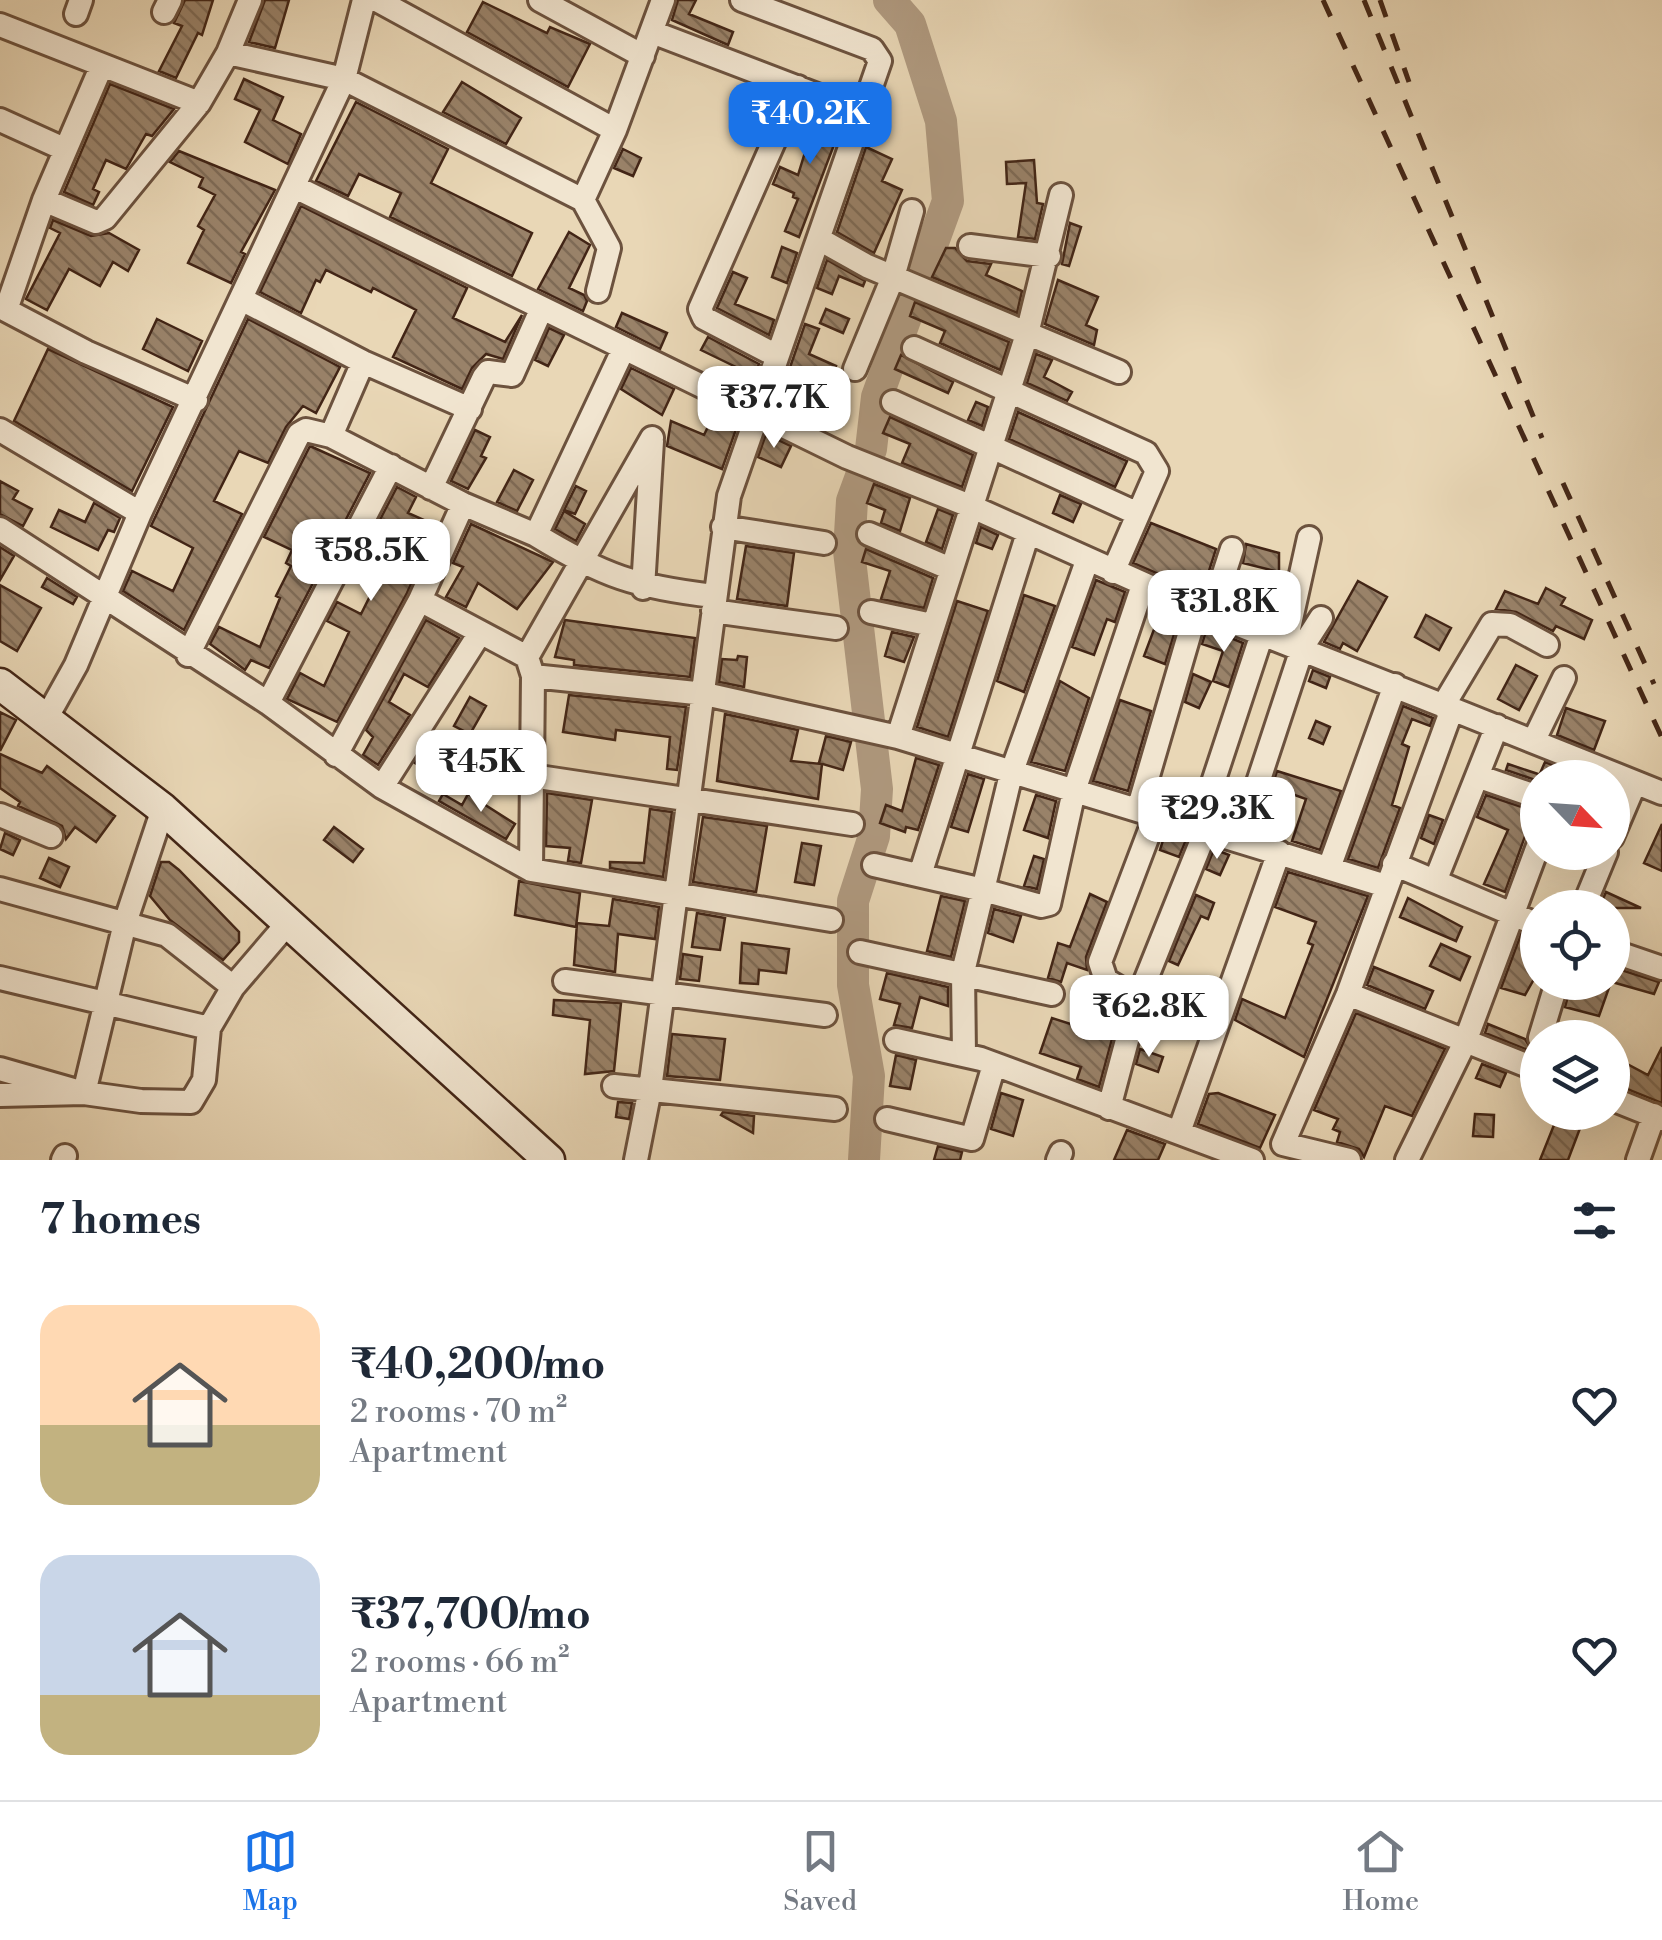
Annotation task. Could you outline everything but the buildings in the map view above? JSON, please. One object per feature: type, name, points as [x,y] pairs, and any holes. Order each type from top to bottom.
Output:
[{"type":"main road","points":[[0,684],[48,717],[163,809],[549,1160]]},
{"type":"street","points":[[44,200],[96,222],[105,218],[199,104],[228,53],[250,0]]},
{"type":"street","points":[[540,0],[643,56]]},
{"type":"street","points":[[584,200],[616,130],[663,0]]},
{"type":"street","points":[[636,1160],[650,1089],[691,796],[723,528],[737,468],[864,113],[879,55],[742,0]]},
{"type":"street","points":[[48,717],[76,665],[140,512],[344,80],[362,3],[616,130]]},
{"type":"street","points":[[0,26],[199,104]]},
{"type":"street","points":[[652,32],[864,113]]},
{"type":"street","points":[[228,53],[344,80],[584,200],[610,248],[598,291]]},
{"type":"street","points":[[102,65],[6,284],[4,316],[196,400]]},
{"type":"street","points":[[778,356],[704,318],[700,309],[798,87]]},
{"type":"street","points":[[0,120],[64,149]]},
{"type":"street","points":[[295,187],[846,457],[970,506],[1204,611],[1662,793]]},
{"type":"street","points":[[889,736],[992,449],[1049,256],[1061,195]]},
{"type":"street","points":[[855,369],[904,281],[912,211]]},
{"type":"street","points":[[819,239],[904,281],[1119,372]]},
{"type":"street","points":[[970,246],[1049,256]]},
{"type":"street","points":[[240,299],[363,362],[470,409]]},
{"type":"street","points":[[431,488],[488,372],[512,375],[541,310]]},
{"type":"street","points":[[536,535],[624,348]]},
{"type":"street","points":[[914,348],[1146,453],[1157,471],[1113,572]]},
{"type":"street","points":[[331,436],[363,362]]},
{"type":"street","points":[[893,402],[1136,514]]},
{"type":"street","points":[[0,430],[140,512]]},
{"type":"street","points":[[188,655],[300,434],[306,430],[331,436],[463,504],[536,535],[581,563],[643,588],[836,628]]},
{"type":"street","points":[[531,870],[530,666],[581,563],[652,438],[643,588]]},
{"type":"street","points":[[268,703],[392,466]]},
{"type":"street","points":[[336,755],[420,600],[463,504]]},
{"type":"street","points":[[723,528],[824,542]]},
{"type":"street","points":[[0,530],[188,655],[268,703],[382,787],[531,870],[832,920]]},
{"type":"street","points":[[920,875],[1028,533]]},
{"type":"street","points":[[870,534],[951,568]]},
{"type":"street","points":[[1239,840],[1294,644],[1308,538]]},
{"type":"street","points":[[1138,999],[1106,980],[1100,962],[1204,611],[1232,550]]},
{"type":"street","points":[[964,1054],[963,972],[1011,774],[1087,561]]},
{"type":"street","points":[[874,866],[1040,906],[1050,904],[1074,791],[1143,585]]},
{"type":"street","points":[[420,600],[480,632],[530,666],[705,694],[846,725],[1329,868],[1436,879],[1520,918]]},
{"type":"street","points":[[871,612],[932,625]]},
{"type":"street","points":[[1294,644],[1321,618]]},
{"type":"street","points":[[1348,1160],[1279,1152],[1348,994],[1448,707],[1492,624],[1510,625],[1547,645]]},
{"type":"street","points":[[382,787],[480,632]]},
{"type":"street","points":[[1110,1108],[1138,999],[1202,829],[1262,634]]},
{"type":"street","points":[[1534,740],[1564,678]]},
{"type":"street","points":[[1329,868],[1395,685]]},
{"type":"street","points":[[1436,879],[1497,726]]},
{"type":"street","points":[[532,776],[691,796],[852,824]]},
{"type":"street","points":[[1477,776],[1520,792]]},
{"type":"street","points":[[1630,796],[1635,784]]},
{"type":"street","points":[[84,1093],[125,923],[163,809]]},
{"type":"street","points":[[0,815],[52,836]]},
{"type":"street","points":[[1179,1132],[1279,852]]},
{"type":"street","points":[[1408,1160],[1465,1042],[1529,870]]},
{"type":"street","points":[[0,889],[125,923],[186,945],[234,987]]},
{"type":"street","points":[[0,1069],[84,1093],[141,1101],[192,1102],[204,1080],[209,1028],[234,987],[287,924]]},
{"type":"street","points":[[860,952],[1052,994]]},
{"type":"street","points":[[1630,957],[1662,968]]},
{"type":"street","points":[[0,978],[209,1028]]},
{"type":"street","points":[[565,981],[824,1016]]},
{"type":"street","points":[[1348,994],[1465,1042],[1520,1057]]},
{"type":"street","points":[[896,1040],[964,1054],[1252,1160]]},
{"type":"street","points":[[888,1119],[969,1150],[994,1065]]},
{"type":"street","points":[[614,1086],[835,1110]]},
{"type":"street","points":[[0,1095],[84,1093]]},
{"type":"street","points":[[1630,1106],[1658,1117],[1638,1160]]},
{"type":"waterway","points":[[864,1160],[869,1076],[853,985],[853,901],[874,836],[877,789],[849,551],[852,501],[871,449],[877,397],[948,201],[941,121],[910,24],[889,0]]},
{"type":"railway","points":[[1323,0],[1662,738]]},
{"type":"railway","points":[[1364,0],[1542,438]]},
{"type":"railway","points":[[1380,0],[1409,82]]},
{"type":"railway","points":[[1563,483],[1654,684]]}]
